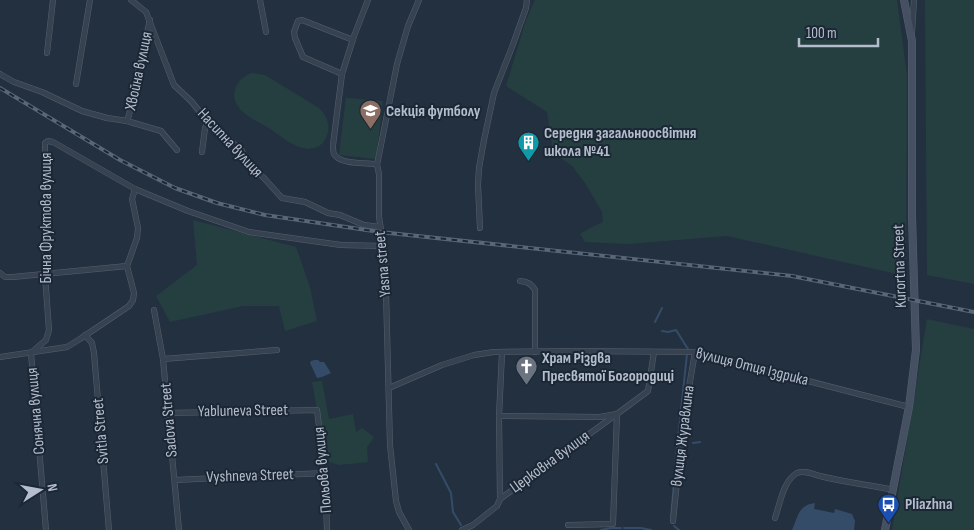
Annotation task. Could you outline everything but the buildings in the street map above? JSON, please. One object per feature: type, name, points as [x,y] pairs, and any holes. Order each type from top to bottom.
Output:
[{"type":"main road","name":"Kurortna Street","points":[[885,530],[908,407],[916,350],[912,216],[912,42],[904,0]]},
{"type":"street","points":[[47,54],[54,0]]},
{"type":"street","points":[[76,84],[90,0]]},
{"type":"street","name":"Насипна вулиця","points":[[132,0],[146,12],[150,20],[174,85],[191,101],[208,122],[242,151],[248,165],[263,177],[282,198],[305,202],[328,213],[340,215],[364,225],[380,227]]},
{"type":"street","points":[[260,0],[266,32]]},
{"type":"street","points":[[368,0],[342,74],[333,152],[340,160],[377,165]]},
{"type":"street","name":"Yasna street","points":[[409,530],[396,502],[390,445],[385,263],[380,227],[379,174],[377,165],[397,64],[408,26],[419,0]]},
{"type":"street","points":[[480,228],[479,168],[488,120],[494,93],[526,8],[527,0]]},
{"type":"street","points":[[912,42],[914,0]]},
{"type":"street","name":"Хвойна вулиця","points":[[127,121],[150,20]]},
{"type":"street","points":[[342,74],[303,57],[294,32],[298,22],[302,20],[353,40]]},
{"type":"street","points":[[0,74],[14,82],[42,92],[82,111],[161,131],[178,150]]},
{"type":"street","points":[[202,152],[205,128],[208,122]]},
{"type":"street","name":"Бічна Фруктова вулиця","points":[[31,353],[46,340],[49,330],[45,275],[47,177],[45,143],[48,141],[52,142],[136,189]]},
{"type":"street","points":[[0,357],[67,346],[80,340],[129,306],[133,300],[134,293],[127,266],[137,238],[138,228],[132,199],[136,189],[188,212],[249,232],[341,244],[383,246]]},
{"type":"street","points":[[0,273],[5,277],[13,277],[127,266]]},
{"type":"street","points":[[520,281],[532,284],[535,290],[535,352]]},
{"type":"street","name":"Sadova Street","points":[[154,310],[163,359],[179,530]]},
{"type":"street","name":"Svitla Street","points":[[85,336],[92,343],[94,353],[109,530]]},
{"type":"street","points":[[163,359],[277,350]]},
{"type":"street","name":"вулиця Отця Іздрика","points":[[389,388],[442,365],[474,355],[494,352],[694,352],[908,407]]},
{"type":"street","name":"Церковна вулиця","points":[[462,530],[473,525],[498,506],[500,499],[648,390],[654,352]]},
{"type":"street","name":"вулиця Журавлина","points":[[674,521],[683,422],[694,352]]},
{"type":"street","name":"Сонячна вулиця","points":[[31,353],[46,530]]},
{"type":"street","points":[[500,499],[499,416],[502,353]]},
{"type":"street","name":"Yabluneva Street","points":[[168,413],[317,410]]},
{"type":"street","name":"Польова вулиця","points":[[317,410],[325,473],[327,530]]},
{"type":"street","points":[[499,416],[600,417],[617,414],[613,524],[568,525]]},
{"type":"street","points":[[775,518],[789,481],[797,473],[803,471],[893,490]]},
{"type":"street","name":"Vyshneva Street","points":[[174,480],[325,473]]},
{"type":"green space","points":[[535,0],[897,0],[907,75],[906,276],[727,236],[628,244],[585,242],[580,234],[603,222],[602,212],[585,183],[572,166],[553,152],[547,112],[506,86],[526,20]]},
{"type":"green space","points":[[925,0],[974,0],[974,284],[927,275]]},
{"type":"green space","points":[[252,73],[265,75],[319,108],[328,122],[327,135],[323,143],[311,149],[298,146],[285,140],[242,111],[234,98],[235,89],[240,80]]},
{"type":"green space","points":[[346,97],[383,101],[376,159],[339,155]]},
{"type":"green space","points":[[193,220],[296,247],[310,287],[317,321],[285,331],[279,306],[243,306],[170,322],[156,296],[197,265]]},
{"type":"green space","points":[[927,319],[974,329],[974,530],[892,530]]},
{"type":"green space","points":[[322,381],[329,419],[353,414],[356,432],[362,428],[374,437],[367,447],[368,462],[339,465],[326,461],[312,382]]},
{"type":"water","points":[[315,360],[324,362],[331,373],[317,378],[310,363]]},
{"type":"water","points":[[815,503],[814,509],[834,513],[835,509],[852,514],[855,521],[854,530],[792,530],[797,516],[802,509],[809,504]]},
{"type":"waterway","points":[[655,322],[662,308]]},
{"type":"waterway","points":[[662,331],[676,330],[688,349]]},
{"type":"waterway","points":[[671,518],[687,354]]},
{"type":"waterway","points":[[693,443],[700,442]]},
{"type":"waterway","points":[[436,464],[451,493],[453,512],[461,525]]},
{"type":"waterway","points":[[674,526],[679,530]]},
{"type":"waterway","points":[[601,530],[621,528]]},
{"type":"waterway","points":[[624,528],[651,530]]},
{"type":"railway","points":[[0,88],[120,160],[175,188],[217,203],[265,215],[380,232],[792,276],[974,312]]},
{"type":"place","name":"Секція футболу","points":[[370,130]]},
{"type":"place","name":"Середня загальноосвітня школа №41","points":[[528,161]]},
{"type":"place","name":"Храм Різдва Пресвятої Богородиці","points":[[526,386]]},
{"type":"place","name":"Pliazhna","points":[[889,523]]}]
